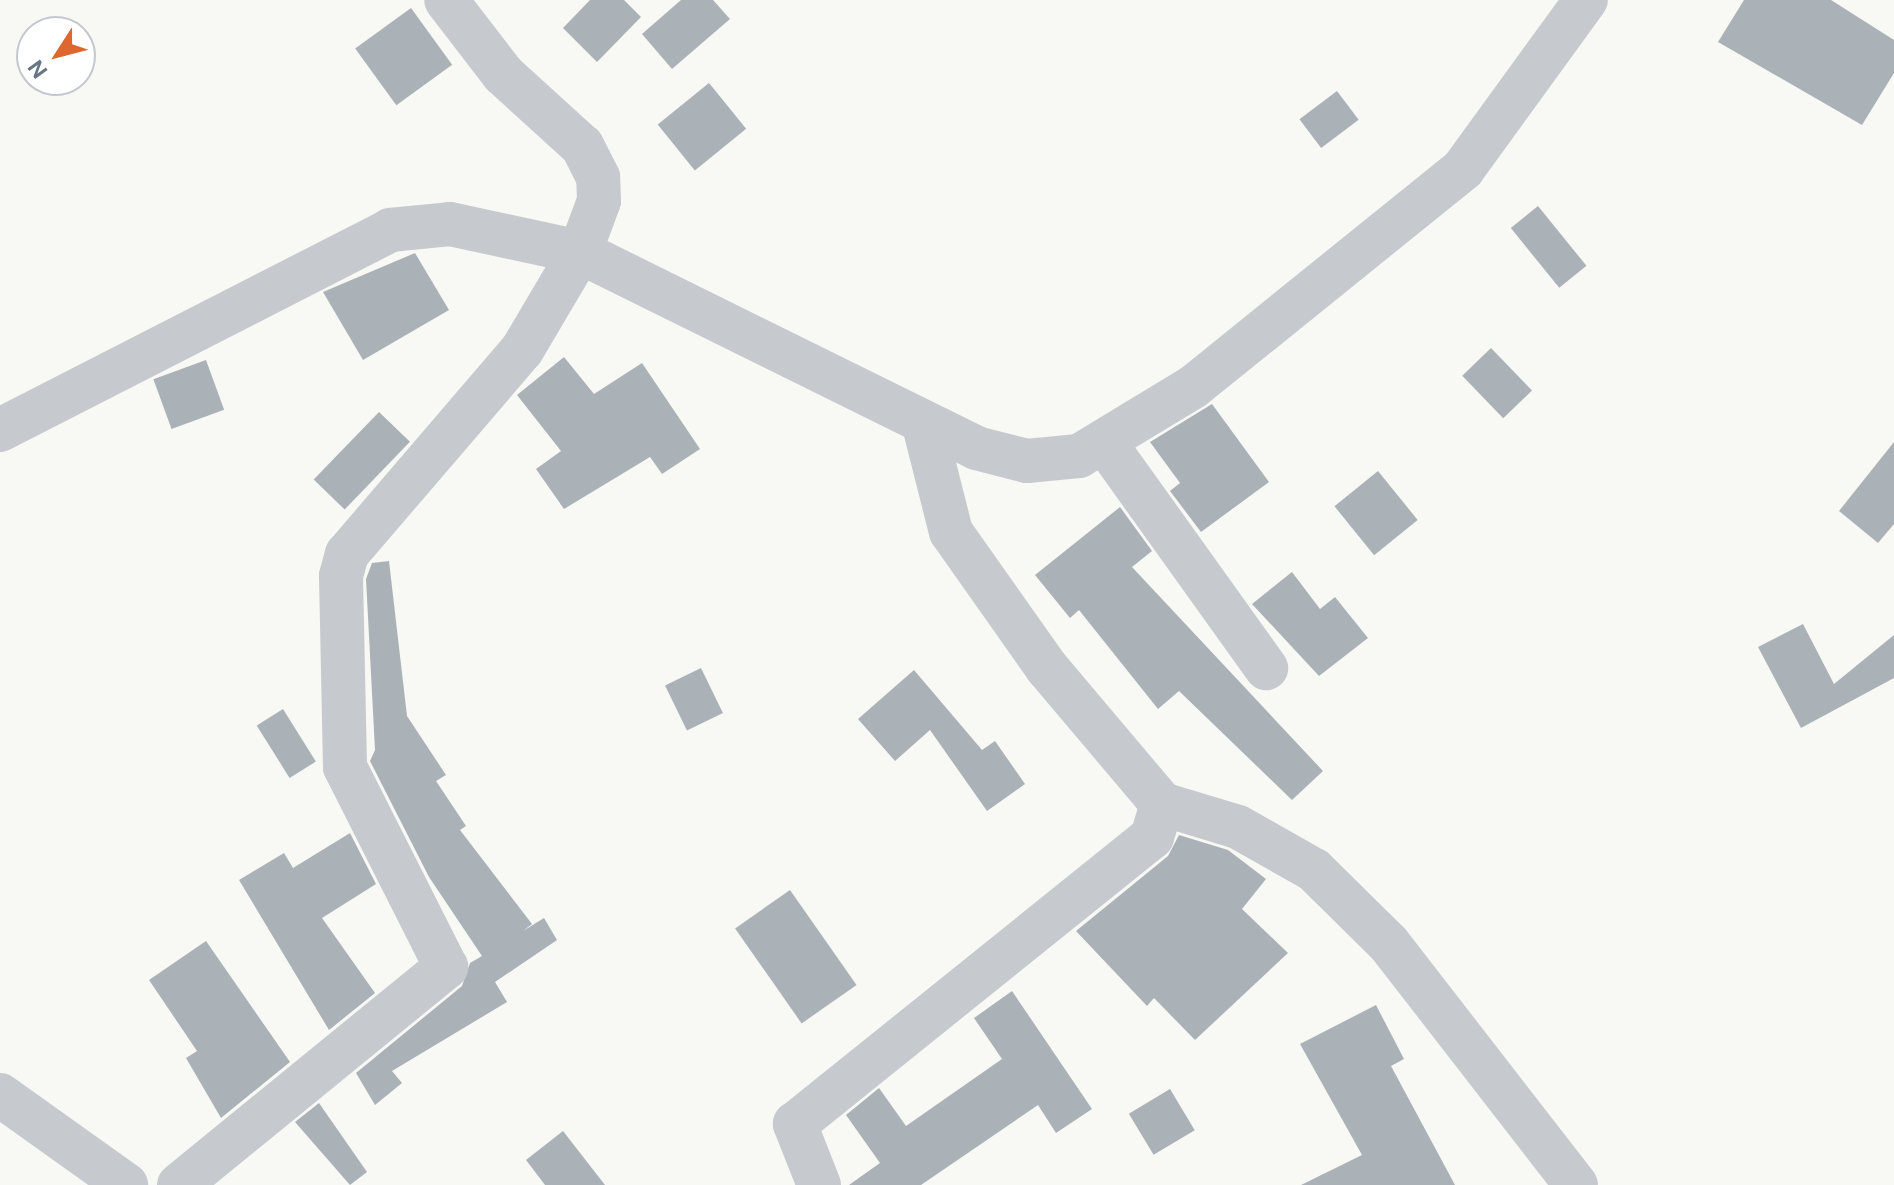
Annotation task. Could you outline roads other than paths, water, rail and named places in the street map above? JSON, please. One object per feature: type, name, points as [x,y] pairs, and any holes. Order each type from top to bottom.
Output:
[{"type":"street","points":[[179,1185],[446,967],[345,767],[341,576],[347,554],[522,350],[580,252],[599,201],[598,177],[582,146],[503,74],[446,0]]},
{"type":"street","points":[[0,430],[390,230],[450,224],[580,252],[924,425],[1027,461],[1079,456],[1193,387],[1463,169],[1586,0]]},
{"type":"street","points":[[924,425],[951,532],[1047,668],[1162,804],[1238,827],[1314,870],[1389,944],[1576,1185]]},
{"type":"street","points":[[1105,443],[1266,668]]},
{"type":"street","points":[[807,1180],[795,1124],[1152,837],[1162,804]]},
{"type":"street","points":[[0,1095],[126,1185]]}]
